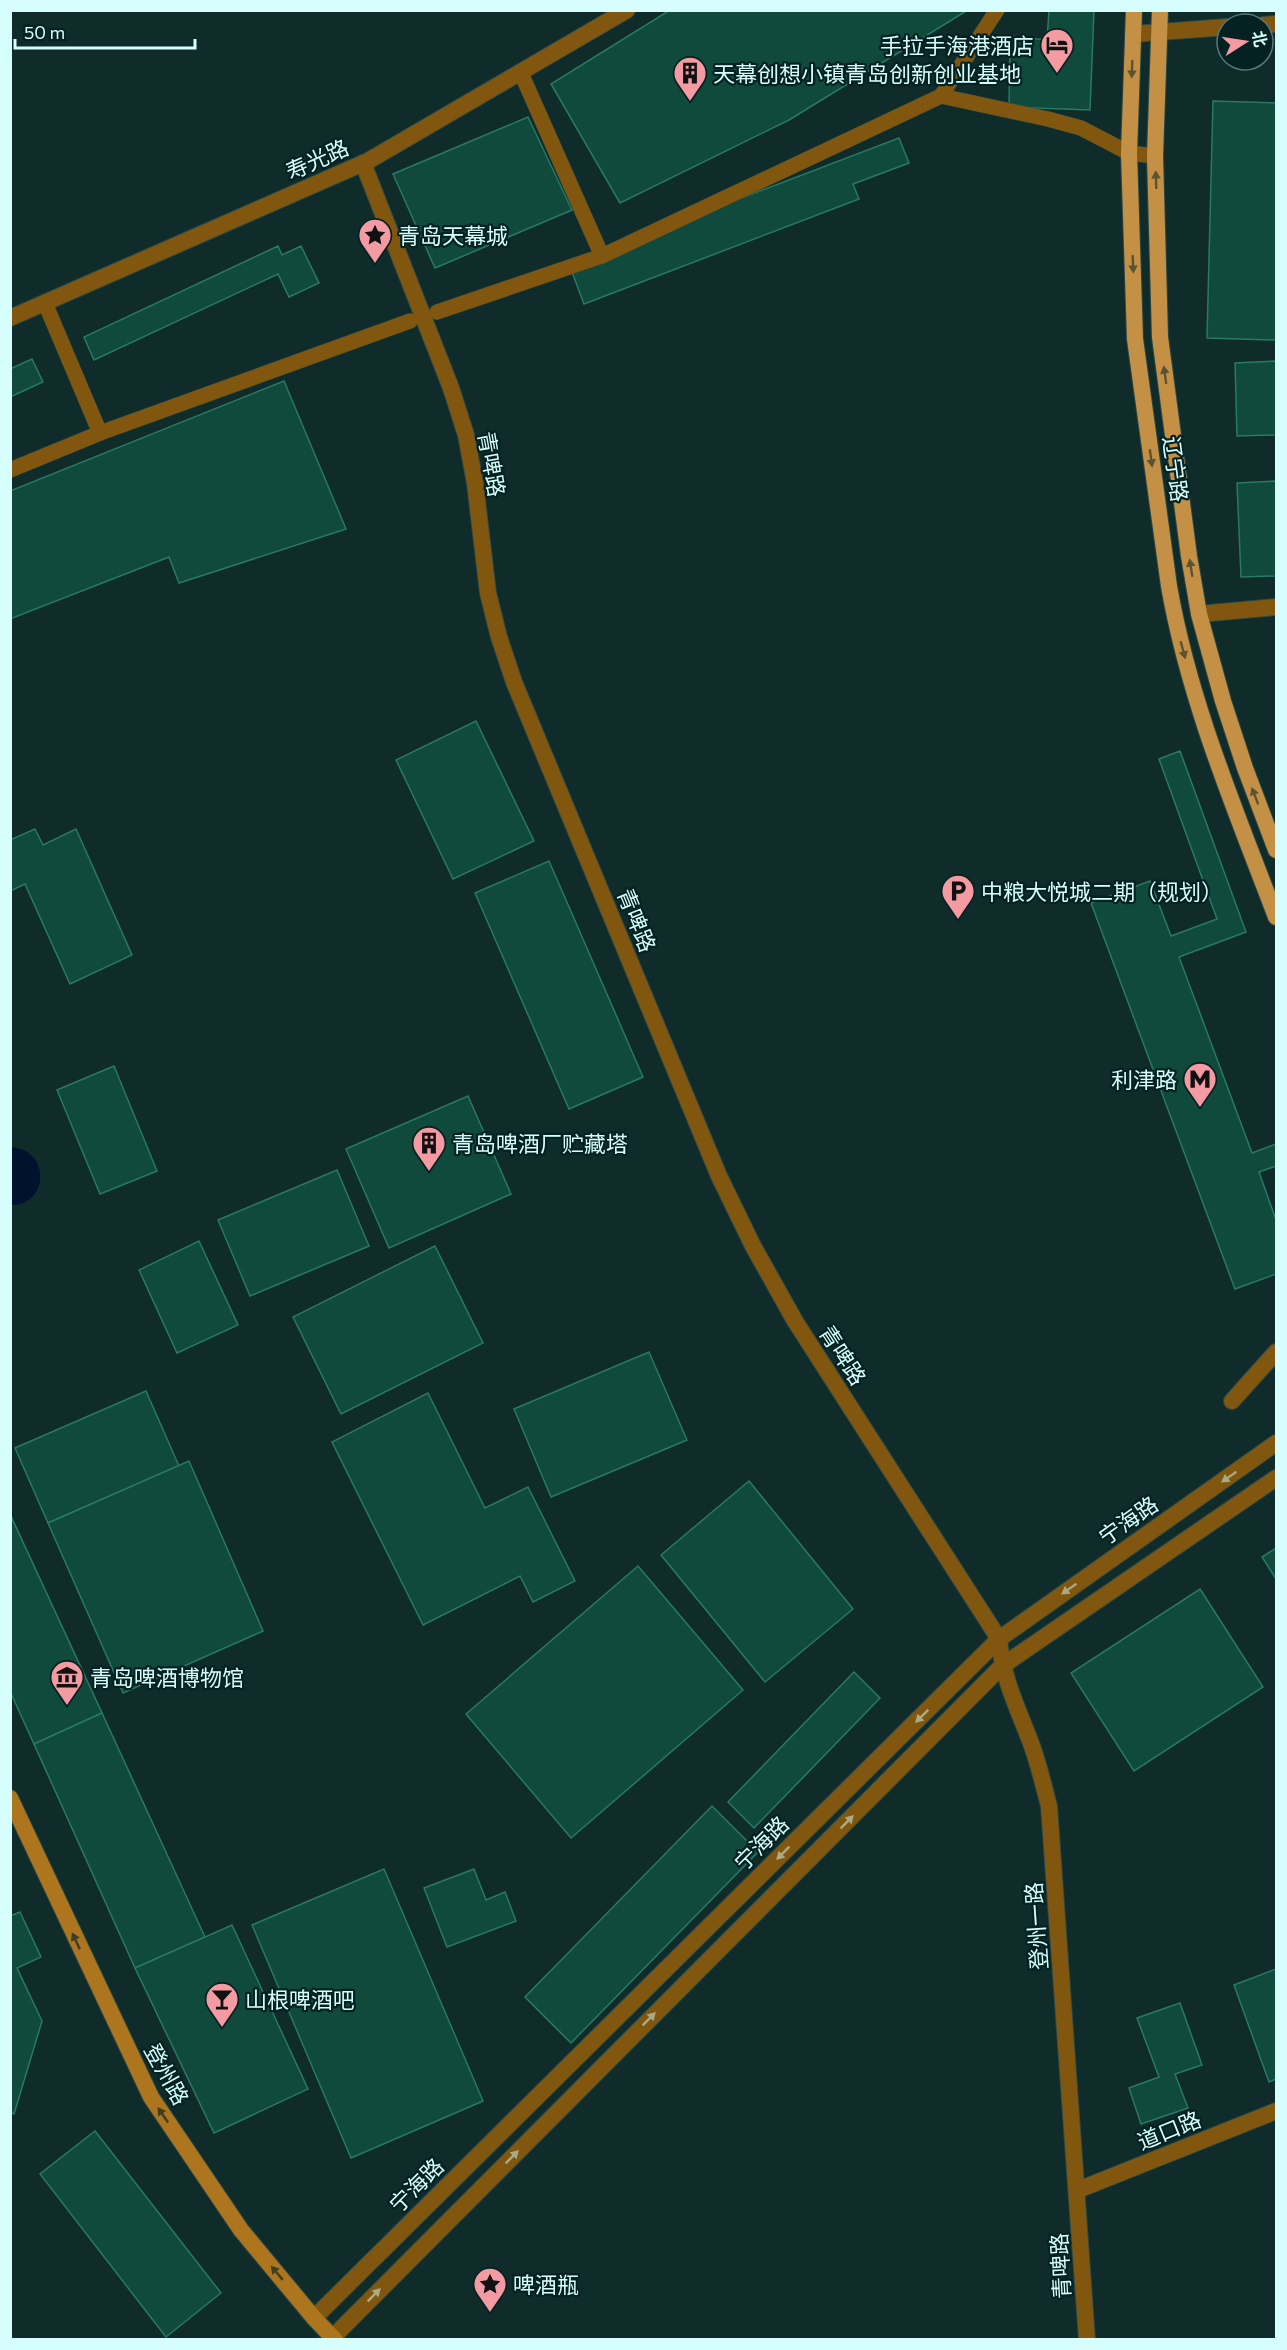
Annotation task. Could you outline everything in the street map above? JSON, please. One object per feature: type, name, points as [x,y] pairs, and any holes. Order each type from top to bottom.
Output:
[{"type":"main road","name":"辽宁路","points":[[1134,10],[1129,153],[1135,339],[1175,620],[1198,706],[1276,917]]},
{"type":"main road","name":"辽宁路","points":[[1160,10],[1155,156],[1160,337],[1199,614],[1245,768],[1276,850]]},
{"type":"main road","name":"登州路","points":[[10,1798],[151,2097],[241,2229],[314,2318],[334,2338]]},
{"type":"street","name":"寿光路","points":[[10,318],[363,164],[627,10]]},
{"type":"street","points":[[437,312],[602,256],[941,96],[997,10]]},
{"type":"street","points":[[1133,34],[1215,28]]},
{"type":"street","points":[[520,73],[602,256]]},
{"type":"street","points":[[941,96],[1081,128],[1129,153],[1155,156]]},
{"type":"street","name":"青啤路","points":[[363,164],[452,388],[466,435],[475,483],[488,593],[514,682],[718,1176],[753,1246],[795,1321],[999,1639]]},
{"type":"street","points":[[45,303],[100,433]]},
{"type":"street","points":[[10,470],[100,433],[410,321]]},
{"type":"street","points":[[1199,614],[1276,607]]},
{"type":"street","points":[[1232,1401],[1276,1352]]},
{"type":"street","name":"宁海路","points":[[314,2318],[999,1639],[1276,1443]]},
{"type":"street","name":"宁海路","points":[[334,2338],[1002,1666],[1276,1478]]},
{"type":"street","name":"登州一路","points":[[999,1639],[1002,1666],[1014,1706],[1029,1739],[1048,1806],[1078,2190]]},
{"type":"street","name":"道口路","points":[[1078,2190],[1276,2111]]},
{"type":"street","name":"青啤路","points":[[1078,2190],[1087,2340]]},
{"type":"water","points":[[11,1147],[24,1150],[33,1157],[39,1167],[40,1177],[33,1196],[24,1203],[11,1205]]},
{"type":"building","name":"天幕创想小镇青岛创新创业基地","points":[[670,10],[968,10],[789,120],[620,203],[551,84]]},
{"type":"building","name":"天幕创想小镇青岛创新创业基地","points":[[1049,10],[1094,10],[1090,110],[1009,107],[1010,36],[1047,40]]},
{"type":"building","points":[[1213,101],[1276,103],[1276,340],[1207,338]]},
{"type":"building","points":[[528,117],[572,210],[435,268],[393,174]]},
{"type":"building","points":[[899,138],[909,163],[853,184],[859,199],[584,304],[569,264]]},
{"type":"building","points":[[278,246],[282,255],[301,246],[319,283],[289,297],[278,274],[94,360],[84,337]]},
{"type":"building","points":[[32,359],[43,382],[10,397],[10,369]]},
{"type":"building","points":[[1276,361],[1276,435],[1237,436],[1235,363]]},
{"type":"building","points":[[284,381],[346,529],[179,583],[169,557],[10,619],[10,491]]},
{"type":"building","points":[[1276,481],[1276,576],[1241,577],[1237,483]]},
{"type":"building","points":[[476,721],[534,841],[453,879],[396,760]]},
{"type":"building","points":[[1180,751],[1246,932],[1179,957],[1252,1153],[1276,1144],[1276,1166],[1259,1172],[1276,1220],[1276,1274],[1235,1289],[1091,903],[1150,881],[1171,936],[1217,919],[1159,759]]},
{"type":"building","points":[[35,829],[43,845],[76,829],[132,955],[70,984],[25,884],[10,891],[10,840]]},
{"type":"building","points":[[549,861],[643,1077],[569,1109],[475,893]]},
{"type":"building","points":[[114,1066],[157,1171],[100,1194],[57,1090]]},
{"type":"building","name":"青岛啤酒厂贮藏塔","points":[[468,1096],[511,1194],[389,1248],[346,1149]]},
{"type":"building","points":[[337,1170],[369,1246],[250,1296],[218,1220]]},
{"type":"building","points":[[199,1241],[238,1325],[177,1353],[139,1270]]},
{"type":"building","points":[[435,1246],[483,1343],[341,1414],[293,1317]]},
{"type":"building","points":[[649,1352],[687,1440],[551,1497],[514,1409]]},
{"type":"building","points":[[146,1391],[179,1466],[48,1523],[15,1448]]},
{"type":"building","points":[[428,1393],[485,1508],[528,1487],[575,1581],[533,1602],[520,1576],[423,1625],[332,1442]]},
{"type":"building","points":[[189,1461],[263,1631],[123,1693],[48,1523]]},
{"type":"building","points":[[749,1481],[853,1609],[765,1682],[661,1555]]},
{"type":"building","points":[[10,1514],[102,1713],[34,1744],[10,1691]]},
{"type":"building","points":[[1276,1548],[1276,1579],[1262,1557]]},
{"type":"building","points":[[638,1566],[743,1690],[571,1838],[466,1714]]},
{"type":"building","points":[[1200,1589],[1263,1687],[1134,1771],[1071,1673]]},
{"type":"building","points":[[854,1672],[880,1698],[754,1828],[728,1802]]},
{"type":"building","points":[[102,1713],[205,1937],[135,1968],[34,1744]]},
{"type":"building","points":[[712,1806],[758,1852],[571,2043],[525,1997]]},
{"type":"building","points":[[384,1869],[483,2101],[351,2158],[252,1925]]},
{"type":"building","points":[[474,1869],[486,1900],[505,1892],[516,1921],[447,1947],[424,1888]]},
{"type":"building","points":[[20,1912],[41,1957],[17,1968],[42,2021],[14,2114],[10,2112],[10,1916]]},
{"type":"building","name":"山根啤酒吧","points":[[232,1925],[308,2089],[214,2133],[135,1968]]},
{"type":"building","points":[[1276,1969],[1276,2079],[1269,2082],[1234,1985]]},
{"type":"building","points":[[1180,2003],[1202,2065],[1175,2074],[1188,2108],[1141,2124],[1129,2088],[1159,2077],[1137,2018]]},
{"type":"building","points":[[95,2131],[221,2293],[166,2337],[40,2174]]},
{"type":"place","name":"手拉手海港酒店","points":[[1057,74]]},
{"type":"place","name":"天幕创想小镇青岛创新创业基地","points":[[690,102]]},
{"type":"place","name":"青岛天幕城","points":[[375,264]]},
{"type":"place","name":"中粮大悦城二期（规划）","points":[[958,920]]},
{"type":"place","name":"利津路","points":[[1200,1108]]},
{"type":"place","name":"青岛啤酒厂贮藏塔","points":[[429,1172]]},
{"type":"place","name":"青岛啤酒博物馆","points":[[67,1706]]},
{"type":"place","name":"山根啤酒吧","points":[[222,2028]]},
{"type":"place","name":"啤酒瓶","points":[[490,2313]]}]
